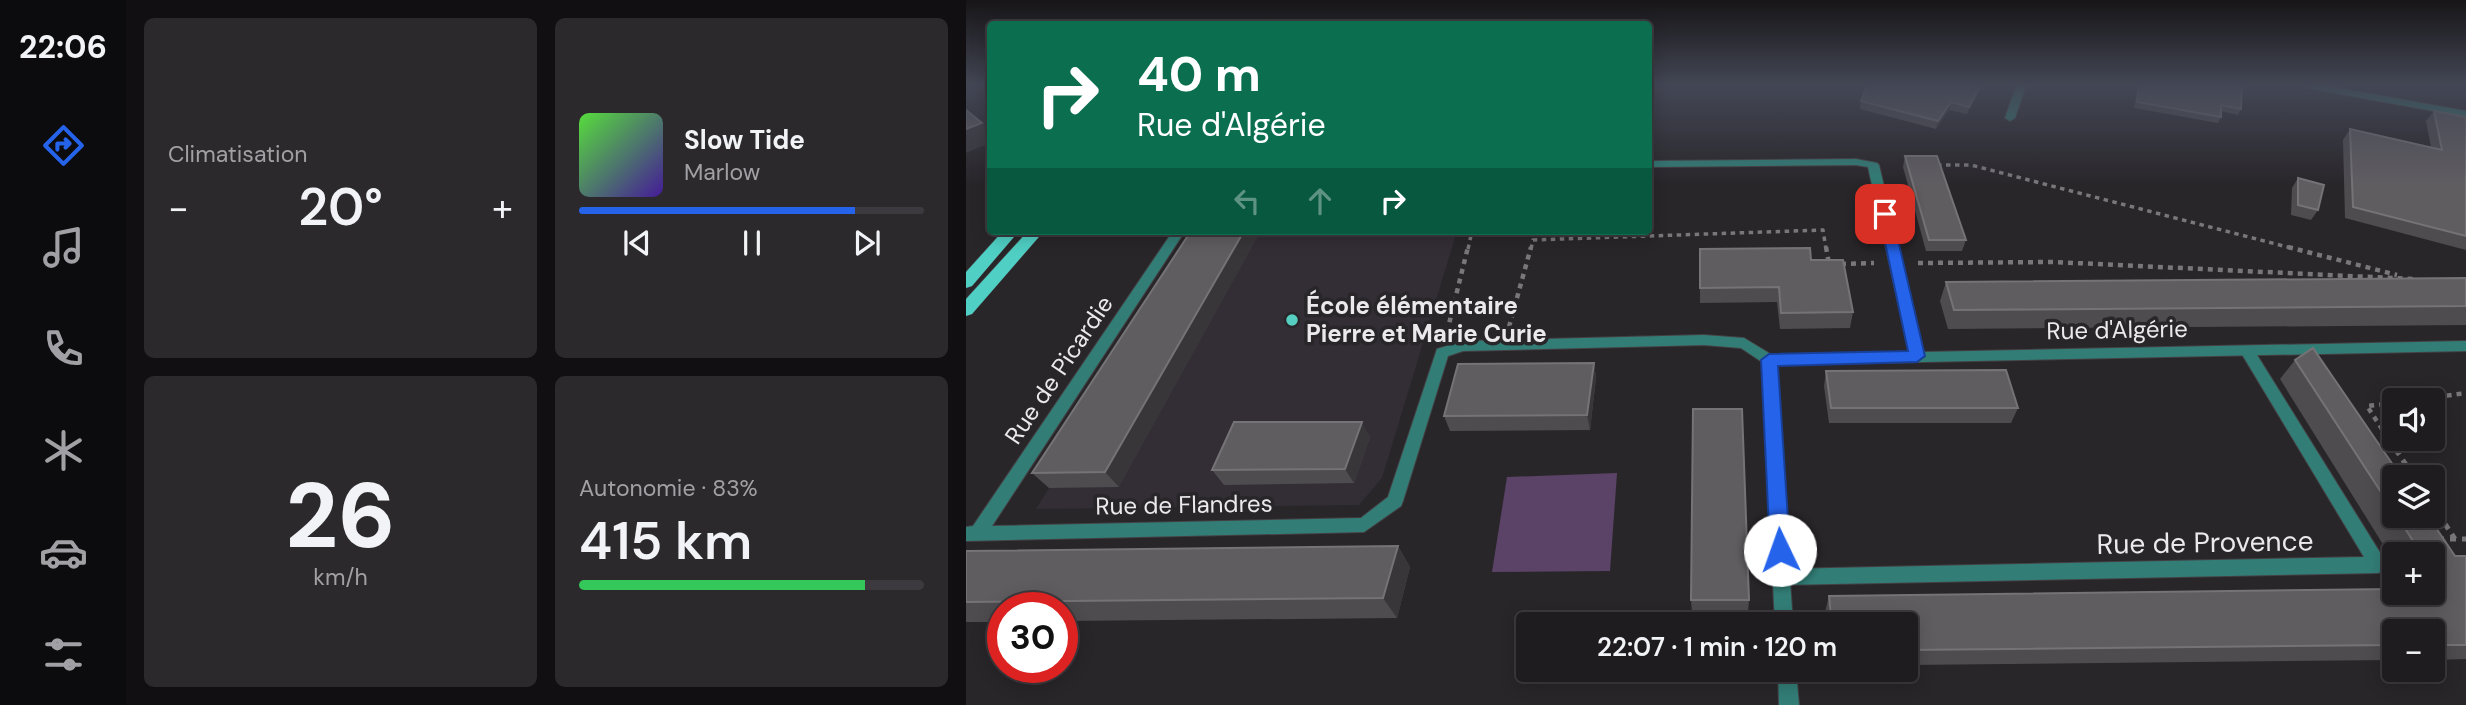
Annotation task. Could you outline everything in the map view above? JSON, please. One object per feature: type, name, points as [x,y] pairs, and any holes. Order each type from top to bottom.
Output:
[{"type":"main road","points":[[966,282],[1007,235]]},
{"type":"main road","points":[[966,310],[1032,235]]},
{"type":"street","points":[[1652,164],[1856,162],[1873,165],[1898,263],[1917,356]]},
{"type":"street","name":"Rue de Picardie","points":[[971,534],[1176,235]]},
{"type":"street","points":[[1442,353],[1463,346],[1704,340],[1744,343],[1769,360],[1783,612]]},
{"type":"street","name":"Rue d'Algérie","points":[[1769,360],[2466,346]]},
{"type":"street","name":"Rue de Provence","points":[[1782,577],[2378,565],[2247,351]]},
{"type":"street","name":"Rue de Flandres","points":[[971,534],[1364,525],[1395,501],[1442,353]]},
{"type":"street","points":[[1788,682],[1789,705]]},
{"type":"path","points":[[1929,165],[1971,165],[2420,280]]},
{"type":"path","points":[[1504,345],[1534,240],[1823,230],[1829,264],[2054,262],[2408,278]]},
{"type":"path","points":[[1442,353],[1471,235]]},
{"type":"path","points":[[2445,396],[2466,393]]},
{"type":"path","points":[[2382,404],[2367,406],[2382,428]]},
{"type":"path","points":[[2445,523],[2456,539]]},
{"type":"path","points":[[2430,540],[2466,539]]},
{"type":"shaded area","name":"École élémentaire Pierre et Marie Curie","points":[[1208,235],[1456,235],[1382,478],[1359,505],[1036,509]]},
{"type":"shaded area","points":[[1617,473],[1610,571],[1492,572],[1507,477]]},
{"type":"building","points":[[966,119],[977,119],[982,123],[966,129]]},
{"type":"building","points":[[2436,119],[2466,119],[2466,236],[2353,207],[2350,129],[2442,150]]},
{"type":"building","points":[[1905,156],[1937,156],[1966,240],[1929,240]]},
{"type":"building","points":[[2298,178],[2324,185],[2318,210],[2298,205]]},
{"type":"building","points":[[1188,235],[1242,235],[1105,472],[1032,473]]},
{"type":"building","points":[[1810,248],[1811,260],[1843,260],[1853,312],[1781,313],[1779,287],[1700,288],[1700,249]]},
{"type":"building","points":[[2466,278],[2466,306],[1954,310],[1946,282]]},
{"type":"building","points":[[2313,348],[2393,465],[2382,465],[2382,494],[2295,360]]},
{"type":"building","points":[[1594,363],[1587,415],[1444,416],[1458,364]]},
{"type":"building","points":[[2006,370],[2018,408],[1831,408],[1826,371]]},
{"type":"building","points":[[1693,409],[1742,409],[1749,600],[1691,600]]},
{"type":"building","points":[[1234,422],[1362,422],[1345,469],[1212,470]]},
{"type":"building","points":[[2405,528],[2436,528],[2455,556],[2466,556],[2466,645],[2445,645],[2445,619],[2382,619],[2382,645],[1918,650],[1918,612],[1831,612],[1829,596],[2382,589],[2382,605],[2445,605],[2445,542],[2414,542]]},
{"type":"building","points":[[1398,546],[1383,598],[1078,601],[1078,592],[987,592],[987,602],[966,602],[966,551]]},
{"type":"place","name":"École élémentaire Pierre et Marie Curie","points":[[1292,320]]},
{"type":"route","points":[[1780,550],[1769,360],[1917,356],[1885,214]]}]
